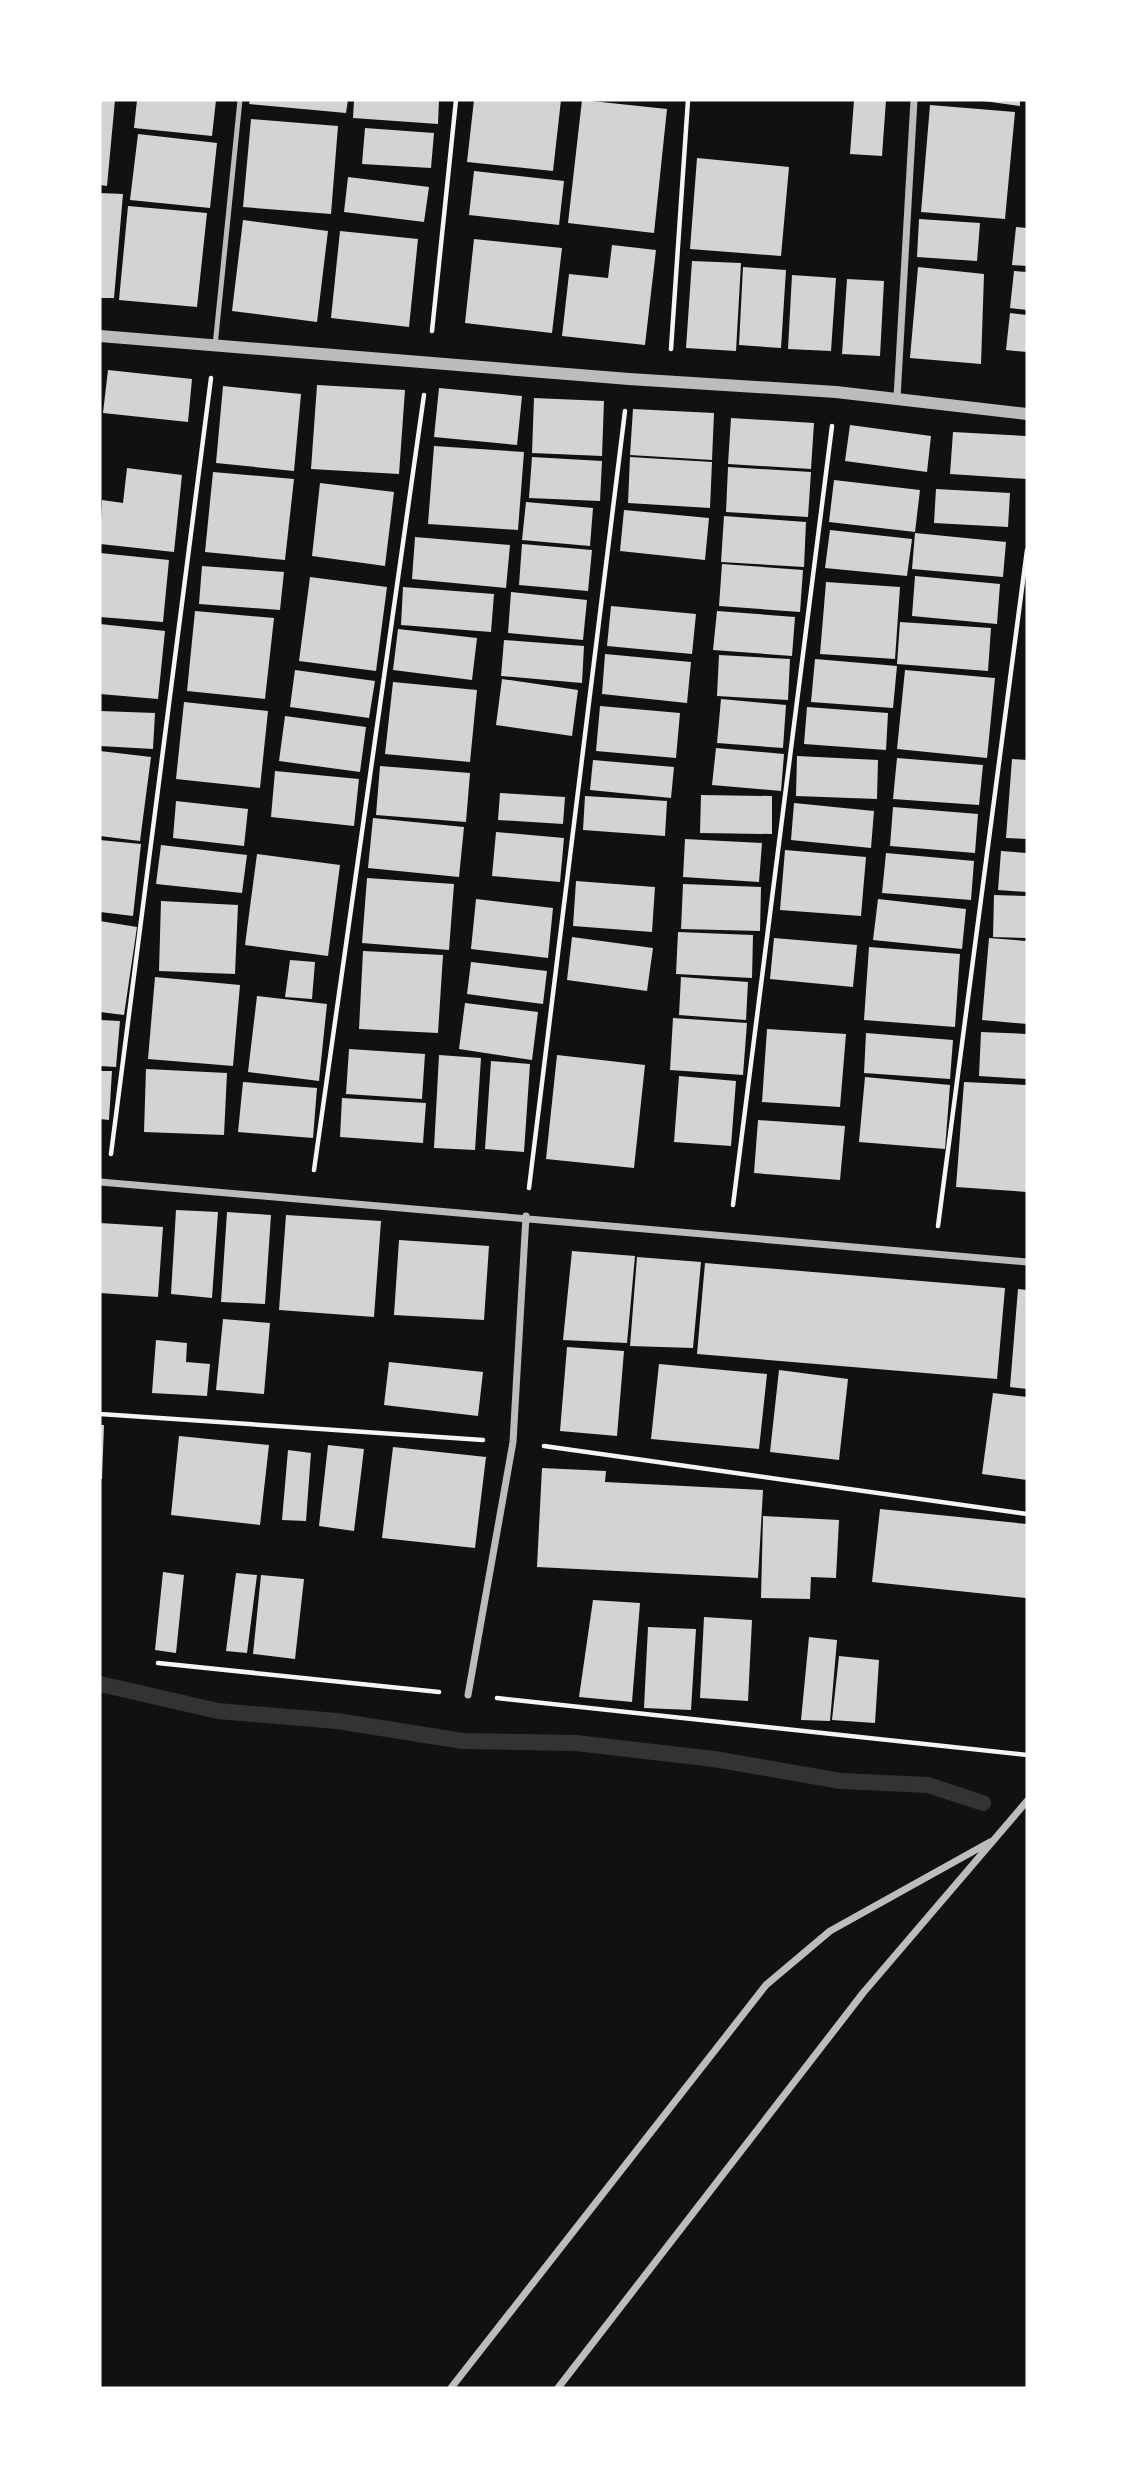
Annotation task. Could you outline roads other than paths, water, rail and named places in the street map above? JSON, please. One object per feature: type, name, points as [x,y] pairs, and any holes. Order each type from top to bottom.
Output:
[{"type":"street","points":[[897,398],[914,100]]},
{"type":"street","points":[[100,336],[629,379],[836,392],[1027,414]]},
{"type":"street","points":[[104,1182],[526,1216],[729,1237],[1027,1262]]},
{"type":"street","points":[[468,1695],[513,1442],[526,1216]]},
{"type":"street","points":[[558,2388],[863,1993],[1027,1801]]},
{"type":"street","points":[[451,2388],[766,1985],[830,1931],[990,1842]]},
{"type":"lane","points":[[215,346],[240,100]]},
{"type":"waterway","points":[[100,1684],[218,1711],[337,1721],[463,1741],[576,1743],[714,1759],[841,1781],[928,1785],[983,1803]]}]
